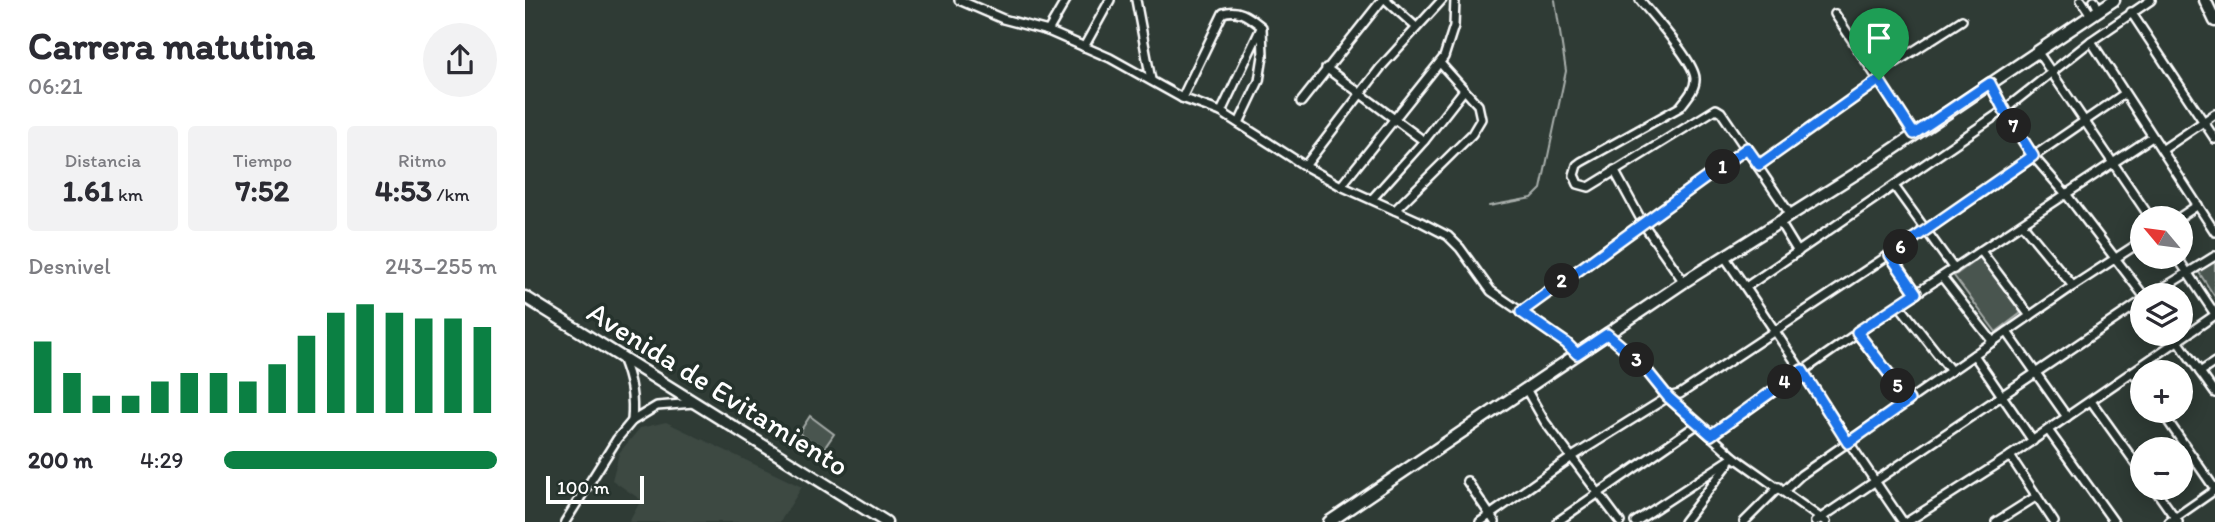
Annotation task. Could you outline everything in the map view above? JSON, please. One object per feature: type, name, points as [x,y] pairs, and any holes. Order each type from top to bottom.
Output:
[{"type":"street","points":[[959,0],[1003,19],[1048,31],[1110,58],[1182,98],[1221,112],[1304,166],[1341,186],[1419,221],[1453,240],[1491,291],[1566,343],[1577,354]]},
{"type":"street","points":[[1048,31],[1064,3],[1054,0]]},
{"type":"street","points":[[1084,47],[1110,0]]},
{"type":"street","points":[[1136,0],[1151,80]]},
{"type":"street","points":[[1301,102],[1384,0],[1416,27]]},
{"type":"street","points":[[1304,166],[1360,93],[1416,27],[1443,0]]},
{"type":"street","points":[[1341,186],[1393,118],[1440,63],[1451,41],[1455,0]]},
{"type":"street","points":[[1640,0],[1689,62],[1695,78],[1691,93],[1680,107],[1577,165],[1574,175],[1578,184],[1589,187],[1716,109],[1721,112],[1759,165],[1790,214]]},
{"type":"street","points":[[2081,0],[2094,8]]},
{"type":"street","points":[[1329,522],[1683,282],[1873,163],[2037,51],[2094,8],[2114,0]]},
{"type":"street","points":[[1746,287],[2004,110],[2091,41],[2151,0]]},
{"type":"street","points":[[2205,0],[2215,21]]},
{"type":"street","points":[[1182,98],[1223,12],[1231,10],[1245,13],[1262,27],[1263,56],[1259,81],[1239,123]]},
{"type":"street","points":[[2131,12],[2215,139]]},
{"type":"street","points":[[1835,14],[1914,134]]},
{"type":"street","points":[[1759,165],[1962,20]]},
{"type":"street","points":[[1221,112],[1262,27]]},
{"type":"street","points":[[2091,41],[2215,232]]},
{"type":"street","points":[[2037,51],[2142,206]]},
{"type":"street","points":[[1395,210],[1472,134],[1481,118],[1478,105],[1440,63]]},
{"type":"street","points":[[1327,68],[1424,141]]},
{"type":"street","points":[[1990,83],[2033,156],[2066,194],[2134,283]]},
{"type":"street","points":[[1372,199],[1424,141],[1464,90]]},
{"type":"street","points":[[1480,522],[1493,519],[1572,457],[1668,397],[1680,394],[1890,255],[2124,94]]},
{"type":"street","points":[[2162,150],[2215,114]]},
{"type":"street","points":[[1711,435],[1857,332],[2152,137]]},
{"type":"street","points":[[1521,312],[1747,148]]},
{"type":"street","points":[[1614,170],[1644,225],[1683,282]]},
{"type":"street","points":[[1894,186],[1954,269]]},
{"type":"street","points":[[2193,208],[2198,205]]},
{"type":"street","points":[[1779,221],[1798,252]]},
{"type":"street","points":[[2022,224],[2073,286]]},
{"type":"street","points":[[1744,522],[1781,489],[2073,286],[2130,250]]},
{"type":"street","points":[[1981,251],[2030,316]]},
{"type":"street","points":[[1890,255],[1916,293]]},
{"type":"street","points":[[1724,256],[1776,330],[1848,443],[1905,522],[2033,441],[2130,374]]},
{"type":"street","points":[[2170,283],[2215,256]]},
{"type":"street","points":[[2186,272],[2215,315],[2193,328]]},
{"type":"street","points":[[1942,277],[1993,342]]},
{"type":"street","name":"Avenida de Evitamiento","points":[[525,297],[885,522]]},
{"type":"street","points":[[1899,305],[1951,371]]},
{"type":"street","points":[[1607,334],[1639,361],[1668,397],[1734,457],[1821,521],[2130,309]]},
{"type":"street","points":[[1857,332],[1909,400]]},
{"type":"street","points":[[2007,332],[2067,418]]},
{"type":"street","points":[[2148,360],[2165,346]]},
{"type":"street","points":[[2181,346],[2215,393]]},
{"type":"street","points":[[1974,355],[2033,441]]},
{"type":"street","points":[[622,358],[630,378],[632,421]]},
{"type":"street","points":[[2200,372],[2215,362]]},
{"type":"street","points":[[1526,389],[1545,422],[1620,522]]},
{"type":"street","points":[[2091,401],[2130,455]]},
{"type":"street","points":[[565,522],[617,439],[632,421],[657,406],[694,403]]},
{"type":"street","points":[[2161,500],[2174,521],[2215,489],[2169,423]]},
{"type":"street","points":[[1557,522],[1698,424]]},
{"type":"street","points":[[2048,430],[2114,522]]},
{"type":"street","points":[[2010,456],[2055,522]]},
{"type":"street","points":[[1635,522],[1734,457]]},
{"type":"street","points":[[1684,522],[1734,457]]},
{"type":"street","points":[[1467,481],[1493,519]]},
{"type":"street","points":[[1996,522],[2037,496]]},
{"type":"shaded area","points":[[1980,257],[2021,313],[1996,332],[1954,276]]},
{"type":"shaded area","points":[[2215,259],[2215,297],[2198,271]]},
{"type":"shaded area","points":[[810,416],[834,434],[823,450],[799,433]]},
{"type":"shaded area","points":[[666,422],[802,487],[780,522],[629,522],[641,500],[612,480],[619,453],[640,428]]},
{"type":"waterway","points":[[1489,206],[1532,198],[1541,189],[1566,71],[1555,0]]},
{"type":"route","points":[[1879,80],[1914,134],[1990,83],[2033,156],[1890,255],[1916,293],[1857,332],[1909,400],[1848,443],[1802,370],[1711,435],[1668,397],[1639,361],[1607,334],[1577,354],[1566,343],[1521,312],[1747,148],[1759,165],[1879,80]]}]
